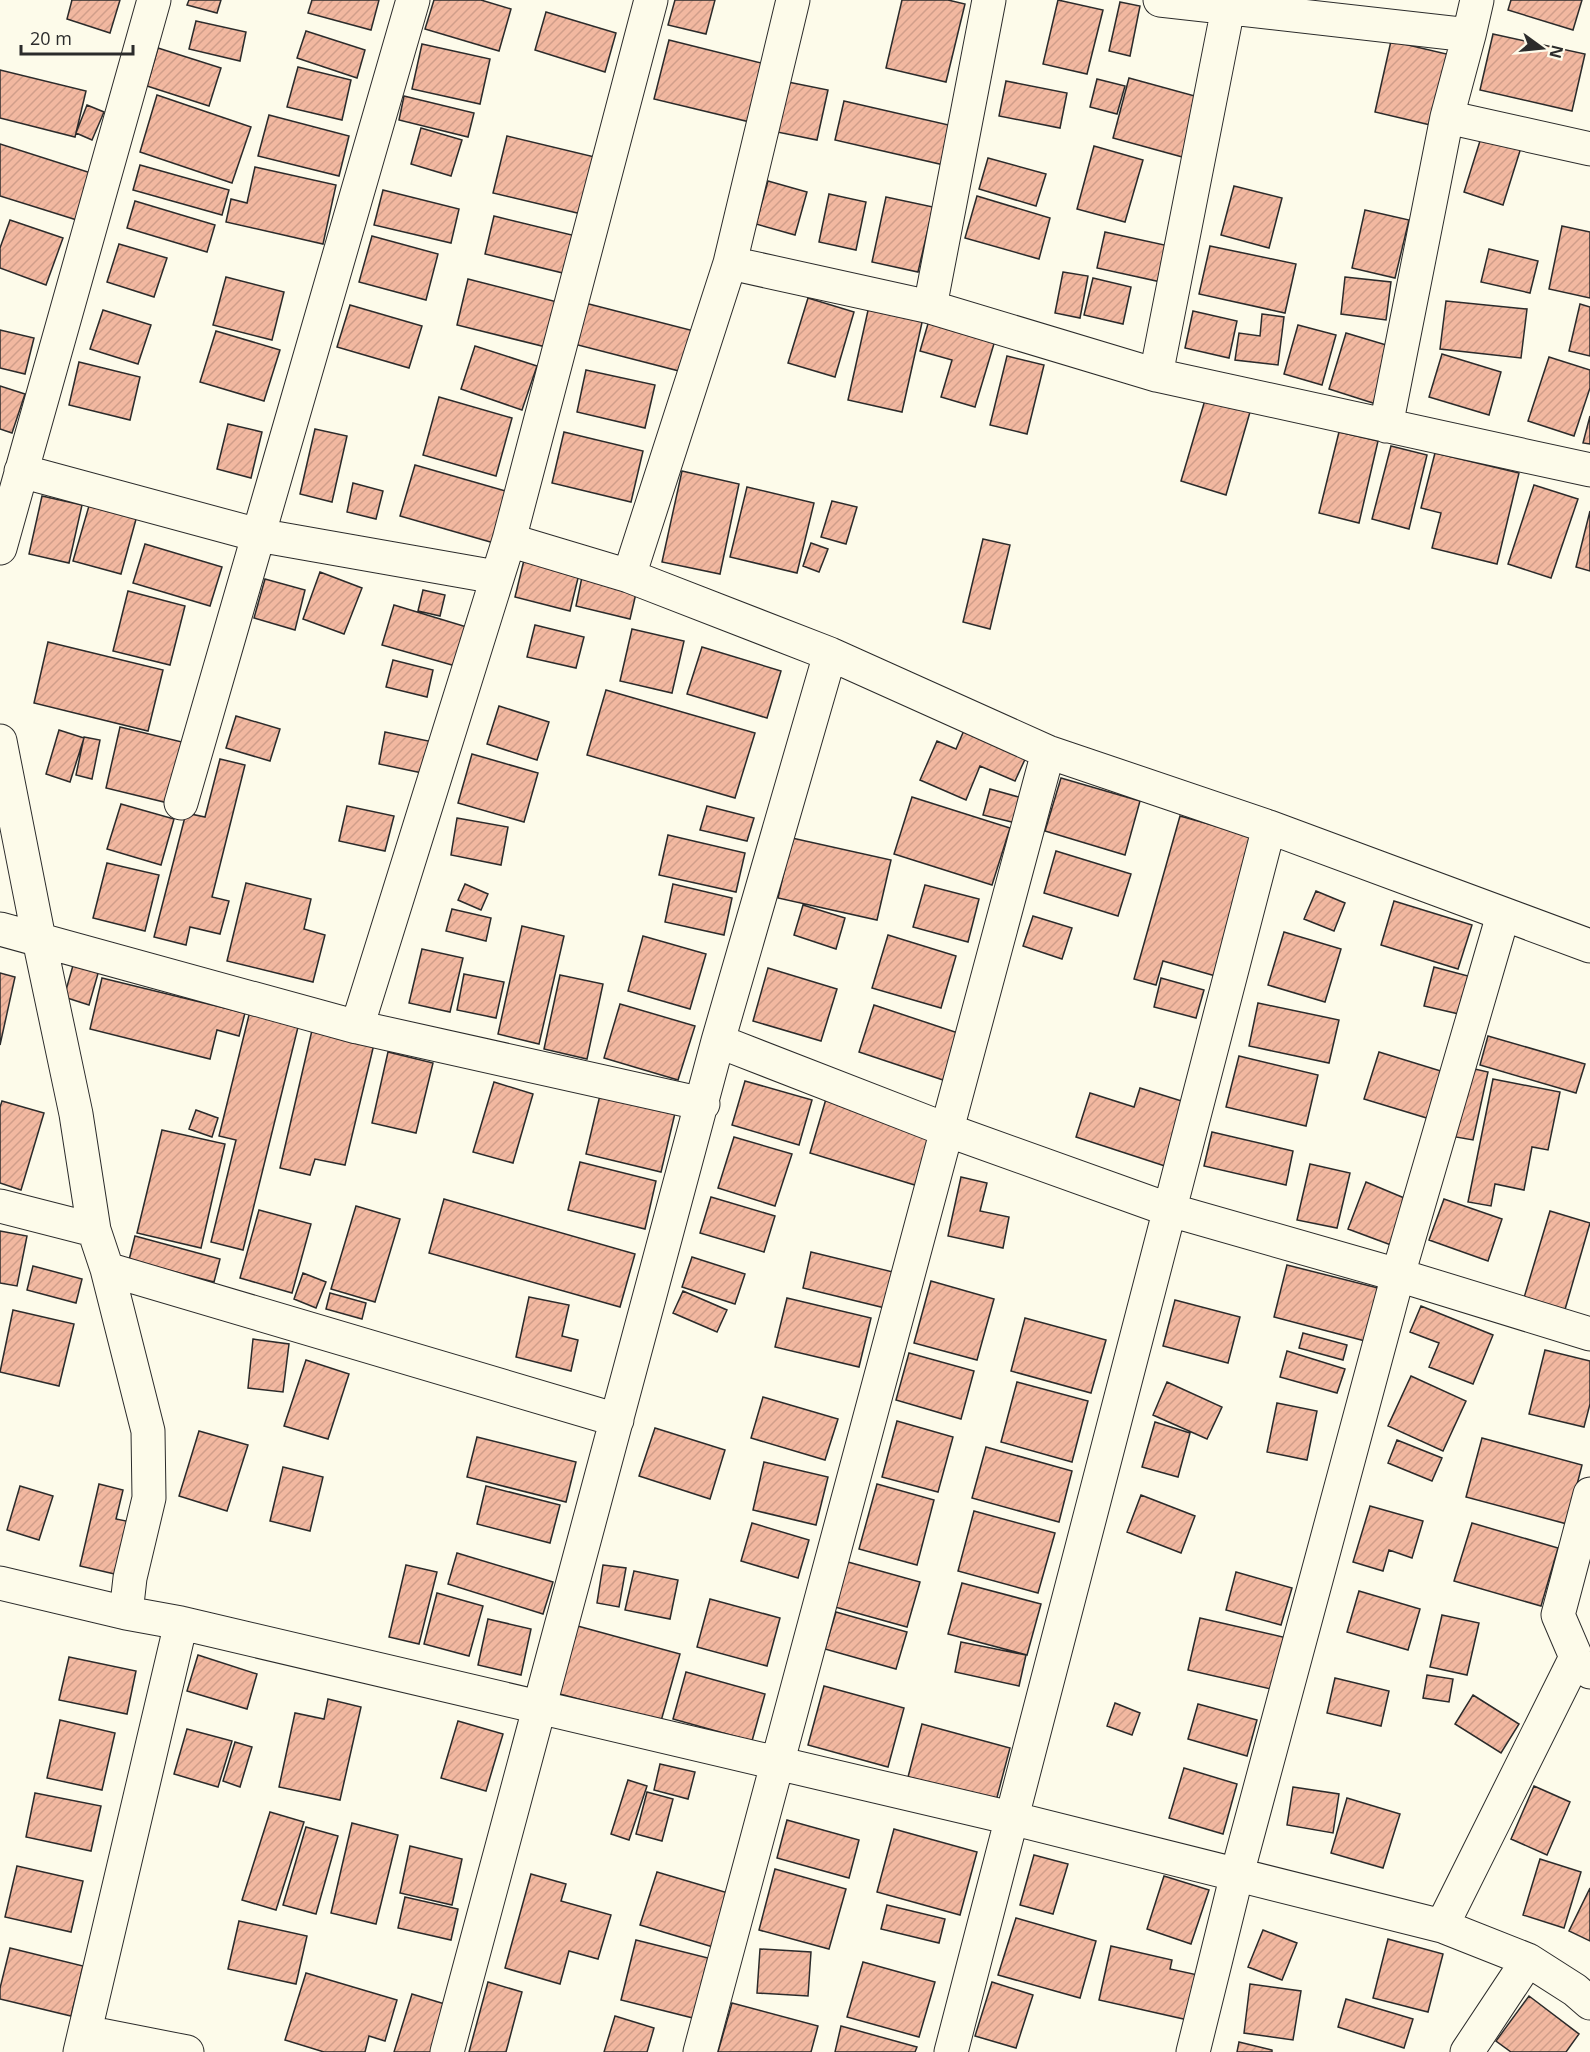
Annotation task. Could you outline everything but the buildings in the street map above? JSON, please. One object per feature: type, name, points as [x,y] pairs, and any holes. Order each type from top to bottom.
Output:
[{"type":"street","points":[[0,548],[154,0]]},
{"type":"street","points":[[181,803],[413,0]]},
{"type":"street","points":[[357,1027],[509,540],[651,0]]},
{"type":"street","points":[[629,576],[730,263],[793,0]]},
{"type":"street","points":[[930,307],[989,0]]},
{"type":"street","points":[[1160,0],[1469,35]]},
{"type":"street","points":[[1386,426],[1448,117],[1477,0]]},
{"type":"street","points":[[1156,375],[1228,8]]},
{"type":"street","points":[[1448,117],[1590,149]]},
{"type":"street","points":[[730,263],[930,307],[1156,375],[1590,471]]},
{"type":"street","points":[[21,471],[258,535],[496,577]]},
{"type":"street","points":[[509,540],[629,576],[830,654],[1048,752],[1269,827],[1590,946]]},
{"type":"street","points":[[447,2052],[703,1104],[718,1041],[830,654]]},
{"type":"street","points":[[0,741],[76,1114],[94,1230],[107,1269],[148,1431],[149,1498],[130,1578],[126,1613]]},
{"type":"street","points":[[700,2052],[1048,752]]},
{"type":"street","points":[[951,2052],[1269,827]]},
{"type":"street","points":[[1193,2052],[1237,1874],[1398,1275],[1503,915]]},
{"type":"street","points":[[0,929],[357,1027],[703,1104]]},
{"type":"street","points":[[718,1041],[947,1130],[1170,1210],[1398,1275],[1590,1334]]},
{"type":"street","points":[[0,1206],[94,1230]]},
{"type":"street","points":[[107,1269],[616,1420]]},
{"type":"street","points":[[1442,1926],[1583,1664],[1558,1615],[1590,1494]]},
{"type":"street","points":[[0,1583],[126,1613],[181,1623],[1011,1818],[1442,1926],[1528,1960],[1575,1990],[1590,2003]]},
{"type":"street","points":[[181,1623],[82,2042],[187,2052]]},
{"type":"street","points":[[1467,2052],[1528,1960]]}]
